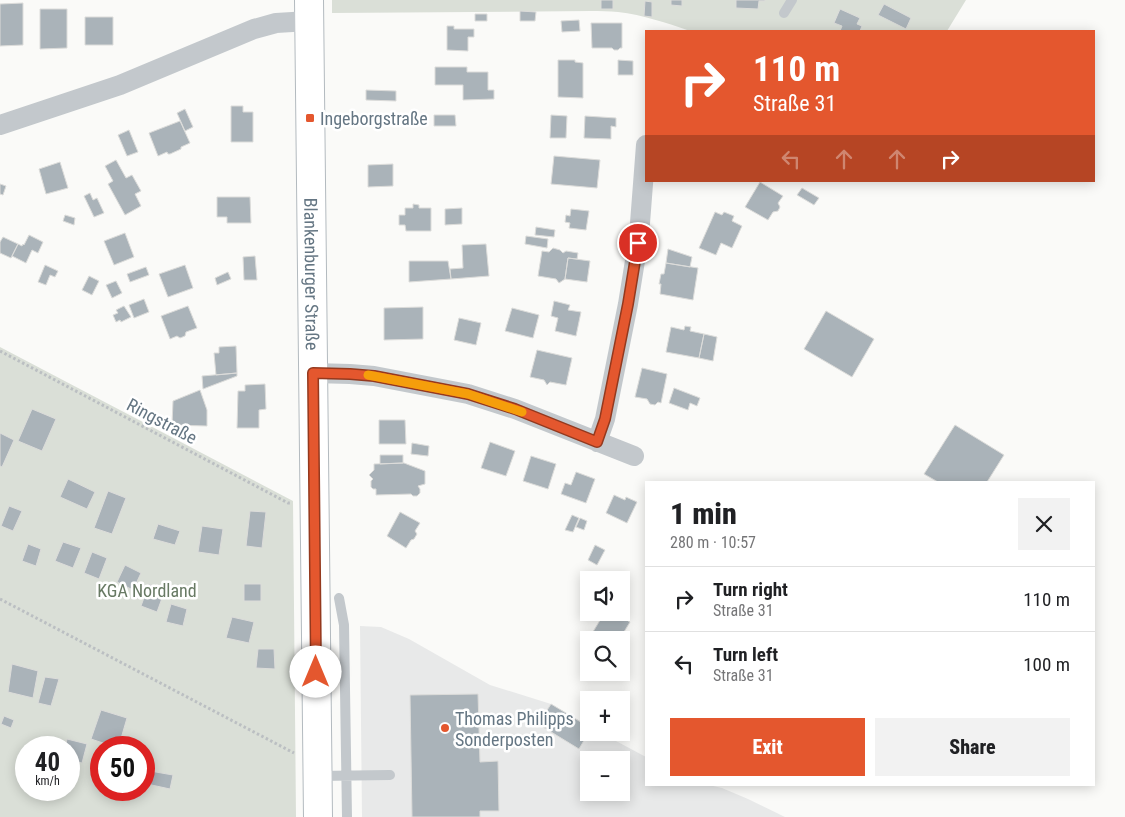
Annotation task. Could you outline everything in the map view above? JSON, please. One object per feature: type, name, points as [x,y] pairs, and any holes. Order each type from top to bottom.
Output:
[{"type":"main road","name":"Blankenburger Straße","points":[[309,10],[318,817]]},
{"type":"street","points":[[0,125],[120,85],[254,29],[276,23],[309,10]]},
{"type":"street","points":[[597,442],[605,419],[628,304],[639,236],[645,158]]},
{"type":"street","points":[[313,373],[374,376],[468,394],[515,409],[634,456]]},
{"type":"lane","points":[[784,13],[792,0]]},
{"type":"lane","points":[[339,598],[344,625],[347,817]]},
{"type":"lane","points":[[317,767],[346,775],[390,775]]},
{"type":"path","name":"Ringstraße","points":[[0,351],[288,503],[315,503]]},
{"type":"path","points":[[0,599],[292,752],[317,767]]},
{"type":"shaded area","points":[[360,626],[381,627],[409,639],[490,685],[551,704],[580,721],[580,741],[616,741],[645,756],[645,786],[713,786],[748,799],[785,817],[362,817]]},
{"type":"green space","points":[[332,0],[966,0],[948,30],[687,30],[646,17],[608,11],[332,13]]},
{"type":"green space","name":"KGA Nordland","points":[[0,347],[293,501],[296,817],[0,817]]},
{"type":"building","points":[[601,0],[613,0],[613,9],[601,9]]},
{"type":"building","points":[[671,0],[682,0],[682,6],[671,5]]},
{"type":"building","points":[[736,0],[765,1],[759,1],[758,9],[736,8]]},
{"type":"building","points":[[645,1],[652,2],[652,17],[644,16]]},
{"type":"building","points":[[23,3],[23,45],[0,46],[0,4]]},
{"type":"building","points":[[884,4],[911,18],[906,29],[878,15]]},
{"type":"building","points":[[40,9],[67,9],[67,48],[40,49]]},
{"type":"building","points":[[840,9],[860,18],[857,24],[862,26],[860,30],[840,30],[842,26],[834,23]]},
{"type":"building","points":[[520,11],[536,12],[535,21],[520,21]]},
{"type":"building","points":[[475,14],[487,14],[487,21],[475,21]]},
{"type":"building","points":[[85,17],[113,17],[113,45],[85,45]]},
{"type":"building","points":[[579,20],[580,31],[562,32],[561,21]]},
{"type":"building","points":[[591,23],[622,23],[622,48],[614,50],[612,48],[592,48]]},
{"type":"building","points":[[447,26],[454,26],[454,29],[474,29],[474,37],[468,37],[468,51],[447,50]]},
{"type":"building","points":[[558,60],[575,60],[575,62],[583,63],[583,98],[558,97]]},
{"type":"building","points":[[618,60],[633,61],[633,75],[618,75]]},
{"type":"building","points":[[435,67],[467,67],[467,72],[488,72],[488,90],[494,90],[494,99],[463,100],[463,85],[435,85]]},
{"type":"building","points":[[366,90],[396,91],[396,101],[366,100]]},
{"type":"building","points":[[231,106],[243,106],[243,112],[253,112],[253,142],[231,142]]},
{"type":"building","points":[[185,109],[193,127],[185,131],[177,113]]},
{"type":"building","points":[[434,115],[455,115],[456,126],[434,126]]},
{"type":"building","points":[[551,115],[567,116],[566,138],[550,138]]},
{"type":"building","points":[[585,116],[616,118],[616,127],[611,126],[611,139],[584,138]]},
{"type":"building","points":[[180,121],[190,143],[170,154],[167,152],[158,156],[149,133]]},
{"type":"building","points":[[129,130],[138,152],[127,156],[118,135]]},
{"type":"building","points":[[554,156],[600,160],[597,188],[551,184]]},
{"type":"building","points":[[116,160],[126,178],[132,175],[141,191],[135,194],[141,206],[125,215],[108,184],[113,181],[105,166]]},
{"type":"building","points":[[60,162],[68,188],[46,194],[39,169]]},
{"type":"building","points":[[393,164],[393,186],[368,187],[368,165]]},
{"type":"building","points":[[760,182],[783,196],[778,203],[780,207],[778,211],[773,212],[768,220],[745,207]]},
{"type":"building","points":[[0,184],[6,186],[3,195],[0,194]]},
{"type":"building","points":[[802,188],[819,198],[814,205],[797,195]]},
{"type":"building","points":[[90,193],[93,200],[97,198],[104,213],[94,217],[84,196]]},
{"type":"building","points":[[217,197],[250,197],[251,223],[227,223],[227,217],[217,217]]},
{"type":"building","points":[[413,204],[419,205],[419,208],[431,208],[431,231],[406,231],[405,225],[399,225],[399,215],[405,215],[405,208],[413,208]]},
{"type":"building","points":[[462,208],[462,224],[445,225],[445,209]]},
{"type":"building","points":[[571,209],[589,211],[586,230],[569,228],[570,223],[565,222],[566,215],[570,216]]},
{"type":"building","points":[[715,212],[722,215],[724,212],[734,216],[732,221],[742,226],[732,248],[721,243],[716,255],[699,248]]},
{"type":"building","points":[[65,215],[75,218],[74,225],[63,221]]},
{"type":"building","points":[[536,227],[555,230],[554,237],[535,235]]},
{"type":"building","points":[[125,233],[134,257],[114,265],[104,241]]},
{"type":"building","points":[[29,235],[43,242],[38,253],[32,250],[26,263],[12,256],[18,244],[24,245]]},
{"type":"building","points":[[526,236],[548,239],[547,248],[525,244]]},
{"type":"building","points":[[3,237],[18,244],[11,258],[0,253],[0,242]]},
{"type":"building","points":[[486,244],[489,276],[451,279],[450,269],[463,268],[462,245]]},
{"type":"building","points":[[553,248],[563,253],[566,251],[578,253],[577,259],[568,258],[565,279],[559,283],[556,279],[538,276],[542,251],[549,252]]},
{"type":"building","points":[[668,249],[692,257],[690,267],[666,263]]},
{"type":"building","points":[[255,256],[257,280],[244,280],[243,257]]},
{"type":"building","points":[[568,258],[590,261],[587,282],[565,279]]},
{"type":"building","points":[[409,261],[448,261],[451,279],[409,282]]},
{"type":"building","points":[[666,263],[698,268],[693,300],[660,294],[661,284],[659,284],[661,274],[664,274]]},
{"type":"building","points":[[45,265],[58,271],[55,277],[50,275],[46,285],[38,282]]},
{"type":"building","points":[[185,265],[193,288],[168,297],[159,274]]},
{"type":"building","points":[[146,267],[149,275],[130,282],[127,274]]},
{"type":"building","points":[[228,272],[231,279],[217,285],[215,278]]},
{"type":"building","points":[[89,276],[99,281],[92,295],[82,290]]},
{"type":"building","points":[[116,281],[122,293],[112,298],[106,285]]},
{"type":"building","points":[[144,299],[149,312],[134,318],[129,305]]},
{"type":"building","points":[[554,301],[570,305],[568,310],[581,312],[576,336],[555,331],[558,318],[551,316]]},
{"type":"building","points":[[124,306],[131,317],[121,322],[120,320],[116,322],[113,315],[118,313],[116,310]]},
{"type":"building","points":[[188,306],[197,328],[186,332],[185,336],[180,338],[177,336],[170,339],[161,316]]},
{"type":"building","points":[[423,307],[423,339],[384,340],[384,308]]},
{"type":"building","points":[[512,308],[539,315],[533,338],[505,331]]},
{"type":"building","points":[[826,311],[874,339],[852,377],[804,349]]},
{"type":"building","points":[[459,318],[481,323],[476,345],[454,340]]},
{"type":"building","points":[[685,326],[691,327],[690,331],[704,334],[699,358],[666,352],[671,327],[684,330]]},
{"type":"building","points":[[704,334],[717,337],[713,361],[699,358]]},
{"type":"building","points":[[236,346],[237,373],[216,375],[214,353],[219,353],[219,347]]},
{"type":"building","points":[[537,350],[572,358],[566,385],[550,382],[547,385],[544,380],[530,377]]},
{"type":"building","points":[[642,368],[667,374],[661,403],[650,404],[647,399],[635,397]]},
{"type":"building","points":[[237,373],[237,376],[203,389],[202,376]]},
{"type":"building","points":[[265,384],[266,409],[259,410],[259,428],[237,428],[238,391],[245,391],[245,385]]},
{"type":"building","points":[[674,388],[700,398],[697,406],[690,403],[688,410],[669,403]]},
{"type":"building","points":[[200,390],[207,410],[207,426],[172,425],[173,401]]},
{"type":"building","points":[[32,409],[56,419],[42,451],[18,441]]},
{"type":"building","points":[[379,420],[405,420],[406,444],[379,444]]},
{"type":"building","points":[[955,425],[1004,455],[988,481],[936,481],[924,474]]},
{"type":"building","points":[[0,433],[14,440],[2,467],[0,466]]},
{"type":"building","points":[[490,442],[515,451],[506,476],[481,468]]},
{"type":"building","points":[[412,443],[429,446],[428,456],[411,454]]},
{"type":"building","points":[[380,455],[403,455],[403,463],[380,464]]},
{"type":"building","points":[[531,456],[556,464],[548,489],[523,481]]},
{"type":"building","points":[[404,463],[425,471],[425,484],[418,486],[420,493],[417,496],[411,494],[376,495],[376,489],[371,487],[373,479],[369,475],[374,470],[374,464]]},
{"type":"building","points":[[576,472],[595,479],[586,503],[561,494],[565,483],[571,485]]},
{"type":"building","points":[[68,479],[95,492],[87,509],[60,497]]},
{"type":"building","points":[[108,491],[126,498],[112,534],[94,528]]},
{"type":"building","points":[[614,495],[625,500],[626,497],[637,502],[627,523],[606,513]]},
{"type":"building","points":[[9,506],[22,511],[13,531],[1,526]]},
{"type":"building","points":[[250,511],[266,512],[262,548],[246,546]]},
{"type":"building","points":[[400,512],[420,523],[415,531],[417,534],[406,548],[387,536]]},
{"type":"building","points":[[572,515],[579,518],[573,532],[565,530]]},
{"type":"building","points":[[580,518],[587,521],[584,530],[576,527]]},
{"type":"building","points":[[158,524],[180,531],[175,545],[153,539]]},
{"type":"building","points":[[202,526],[223,529],[219,555],[198,552]]},
{"type":"building","points":[[63,542],[81,548],[73,568],[55,561]]},
{"type":"building","points":[[28,544],[41,549],[36,566],[22,561]]},
{"type":"building","points":[[595,545],[605,550],[597,565],[588,560]]},
{"type":"building","points":[[92,552],[107,558],[99,579],[84,573]]},
{"type":"building","points":[[125,565],[141,573],[133,590],[117,582]]},
{"type":"building","points":[[149,584],[165,590],[157,612],[141,606]]},
{"type":"building","points":[[244,584],[261,584],[261,601],[244,601]]},
{"type":"building","points":[[171,604],[187,609],[183,626],[166,622]]},
{"type":"building","points":[[232,617],[254,622],[249,643],[226,638]]},
{"type":"building","points":[[600,621],[630,622],[624,631],[594,631]]},
{"type":"building","points":[[258,649],[274,649],[275,669],[256,668]]},
{"type":"building","points":[[12,664],[38,671],[33,698],[8,692]]},
{"type":"building","points":[[45,677],[59,679],[51,706],[38,703]]},
{"type":"building","name":"Thomas Philipps Sonderposten","points":[[478,694],[480,762],[498,761],[499,811],[480,811],[480,817],[412,817],[410,695]]},
{"type":"building","points":[[551,704],[580,722],[580,741],[584,741],[579,749],[538,724]]},
{"type":"building","points":[[101,710],[127,718],[122,736],[92,736]]},
{"type":"building","points":[[4,716],[14,720],[11,728],[1,724]]},
{"type":"building","points":[[80,742],[87,744],[82,763],[80,763]]},
{"type":"building","points":[[155,772],[173,775],[170,789],[155,786]]},
{"type":"slow traffic","points":[[368,375],[468,394],[522,412]]},
{"type":"place","name":"Ingeborgstraße","points":[[310,118]]},
{"type":"place","name":"Thomas Philipps Sonderposten","points":[[445,728]]},
{"type":"route","points":[[316,672],[313,373],[374,376],[468,394],[515,409],[597,442],[605,419],[638,243]]}]
